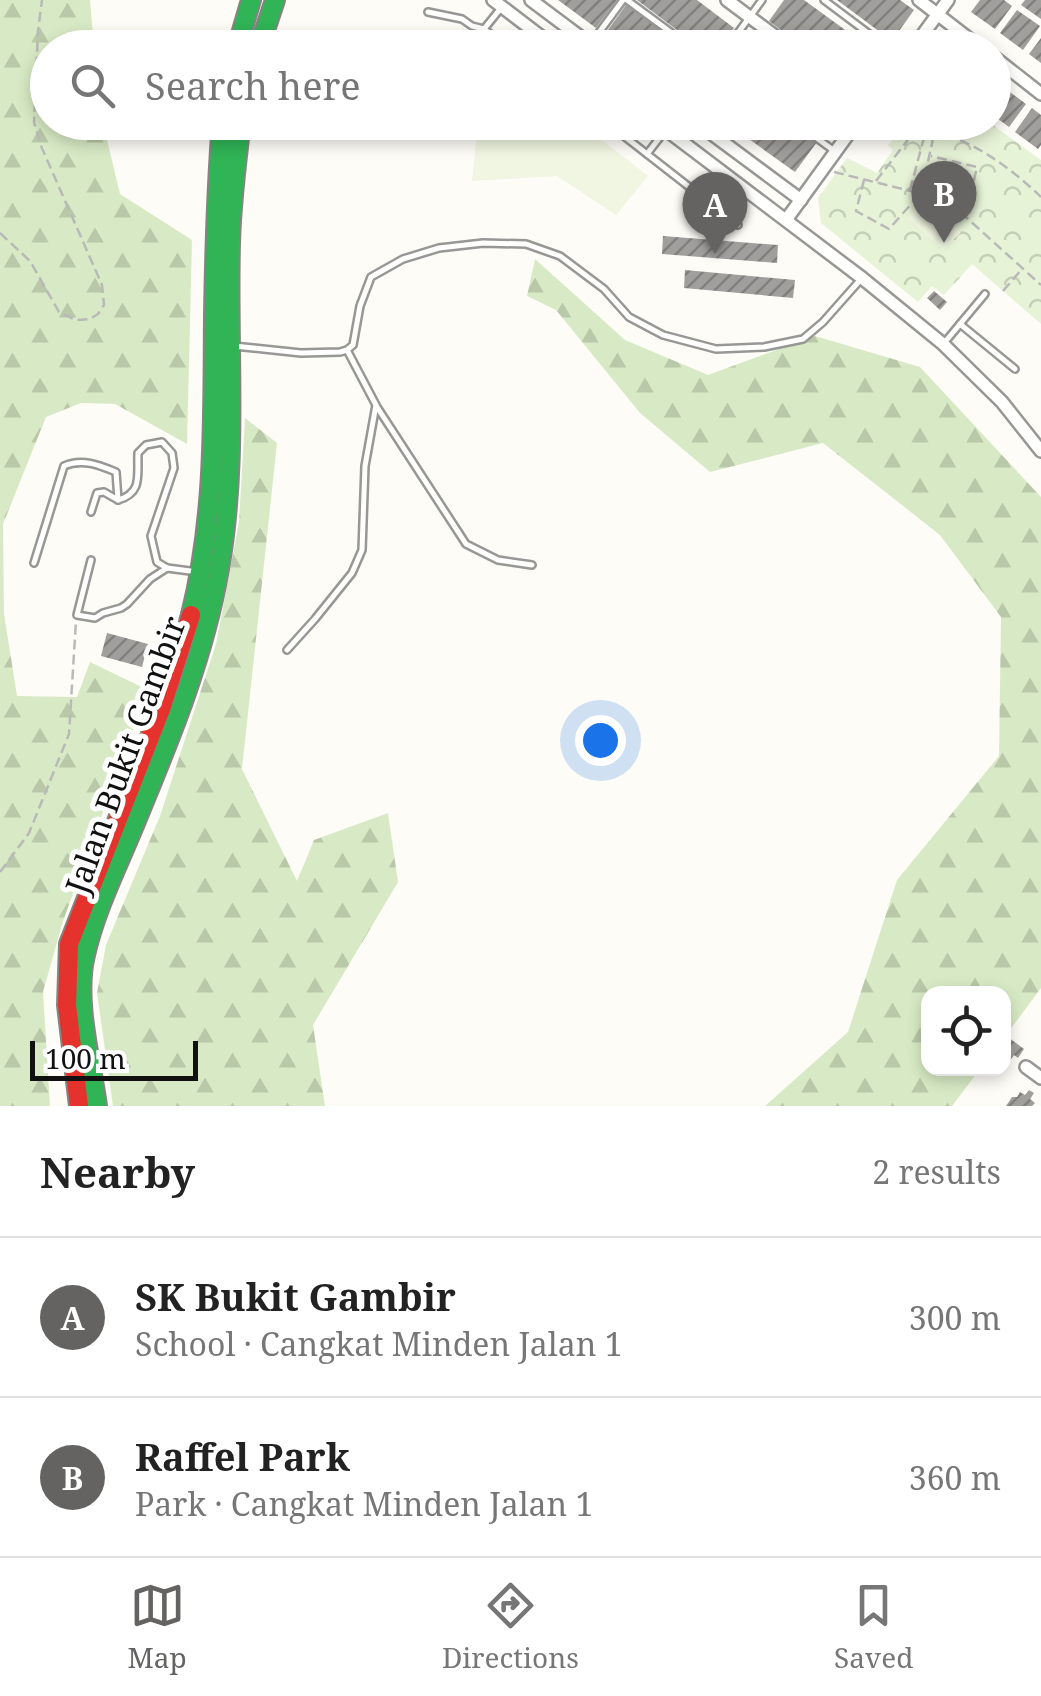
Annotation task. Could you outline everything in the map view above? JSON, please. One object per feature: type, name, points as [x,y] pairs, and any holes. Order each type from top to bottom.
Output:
[{"type":"main road","points":[[242,30],[251,0]]},
{"type":"main road","points":[[265,30],[275,0]]},
{"type":"main road","name":"Jalan Bukit Gambir","points":[[79,1106],[66,1006],[69,944],[168,690],[186,634],[210,508],[216,180],[220,140]]},
{"type":"main road","name":"Jalan Bukit Gambir","points":[[97,1106],[82,1000],[84,958],[191,681],[210,616],[226,528],[230,466],[230,242],[239,140]]},
{"type":"street","points":[[530,0],[570,30]]},
{"type":"street","points":[[727,0],[768,30]]},
{"type":"street","points":[[919,0],[958,30]]},
{"type":"street","points":[[926,30],[948,0]]},
{"type":"street","points":[[497,3],[532,30]]},
{"type":"street","points":[[1011,70],[1041,94]]},
{"type":"street","points":[[680,140],[943,344],[1002,402],[1041,451]]},
{"type":"street","points":[[720,140],[801,200]]},
{"type":"street","points":[[786,220],[845,140]]},
{"type":"street","points":[[1026,1067],[1041,1078]]},
{"type":"lane","points":[[603,30],[625,0],[667,30]]},
{"type":"lane","points":[[740,30],[762,0]]},
{"type":"lane","points":[[824,0],[864,30]]},
{"type":"lane","points":[[428,12],[462,19],[484,30],[497,3]]},
{"type":"lane","points":[[629,140],[738,226]]},
{"type":"lane","points":[[647,154],[654,140]]},
{"type":"lane","points":[[820,140],[836,152]]},
{"type":"lane","points":[[230,346],[301,353],[347,350],[353,344],[360,306],[372,277],[403,258],[440,248],[483,243],[526,244],[560,256],[604,288],[630,318],[663,335],[716,349],[764,348],[803,339],[862,278]]},
{"type":"lane","points":[[943,344],[985,294]]},
{"type":"lane","points":[[960,324],[1015,369]]},
{"type":"lane","points":[[347,350],[376,404],[466,544],[498,560],[532,565]]},
{"type":"lane","points":[[287,650],[352,573],[362,550],[366,466],[376,404]]},
{"type":"lane","points":[[92,512],[98,494],[104,492],[118,500],[130,497],[136,489],[138,453],[146,445],[162,442],[172,453],[174,468],[151,536],[157,562],[166,568],[200,572]]},
{"type":"lane","points":[[34,563],[64,466],[76,461],[116,472],[118,500]]},
{"type":"lane","points":[[91,560],[77,615],[95,618],[127,604],[166,568]]},
{"type":"path","points":[[38,30],[42,0]]},
{"type":"path","points":[[0,232],[30,261],[60,312],[76,320],[98,314],[104,305],[102,285],[39,140]]},
{"type":"path","points":[[876,182],[906,140]]},
{"type":"path","points":[[910,191],[923,140]]},
{"type":"path","points":[[865,179],[856,211],[889,229],[921,194],[933,140]]},
{"type":"path","points":[[961,140],[1041,197]]},
{"type":"path","points":[[923,182],[971,194],[978,167],[929,156]]},
{"type":"path","points":[[823,169],[946,200],[1041,285]]},
{"type":"path","points":[[1003,291],[1023,268]]},
{"type":"path","points":[[0,872],[29,833],[69,734],[77,615]]},
{"type":"green space","points":[[0,0],[90,0],[93,30],[30,30],[30,140],[107,140],[120,194],[192,240],[187,444],[115,404],[81,403],[46,417],[3,524],[4,614],[17,696],[77,697],[90,662],[148,690],[63,921],[43,992],[50,1106],[0,1106]]},
{"type":"green space","points":[[1011,138],[1041,160],[1041,324],[972,264],[944,295],[932,286],[918,302],[821,223],[818,198],[847,158],[877,173],[893,150],[888,145],[892,140]]},
{"type":"green space","points":[[476,140],[602,140],[648,176],[616,215],[557,176],[472,181]]},
{"type":"green space","points":[[926,199],[961,232],[943,250],[908,218]]},
{"type":"green space","points":[[535,259],[625,340],[708,375],[815,336],[920,367],[1041,497],[1041,988],[1011,1029],[1011,986],[921,986],[921,1076],[975,1076],[952,1106],[765,1106],[848,1032],[897,880],[999,756],[1001,617],[940,535],[823,443],[710,472],[640,413],[556,310],[527,296]]},
{"type":"green space","points":[[245,418],[277,443],[242,769],[297,881],[314,840],[388,813],[398,882],[313,1025],[325,1106],[113,1106],[97,993],[106,945],[160,816],[216,644],[239,522]]},
{"type":"building","points":[[558,0],[617,0],[596,28]]},
{"type":"building","points":[[637,0],[697,0],[734,28],[732,30],[677,30]]},
{"type":"building","points":[[784,0],[804,0],[845,30],[781,30],[769,21]]},
{"type":"building","points":[[837,0],[900,0],[914,10],[900,30],[877,30]]},
{"type":"building","points":[[980,0],[1004,0],[1012,6],[995,29],[971,12]]},
{"type":"building","points":[[1025,0],[1041,0],[1041,19],[1021,5]]},
{"type":"building","points":[[626,5],[660,30],[608,30]]},
{"type":"building","points":[[1017,10],[1040,26],[1023,50],[1011,41],[1011,30],[1002,30]]},
{"type":"building","points":[[1041,38],[1041,63],[1029,54]]},
{"type":"building","points":[[1011,93],[1026,104],[1011,124]]},
{"type":"building","points":[[1032,108],[1041,115],[1038,149],[1015,132]]},
{"type":"building","points":[[750,140],[814,140],[817,142],[795,172]]},
{"type":"building","points":[[663,236],[778,245],[777,263],[662,254]]},
{"type":"building","points":[[685,270],[795,280],[793,298],[684,288]]},
{"type":"building","points":[[934,291],[947,302],[940,310],[927,298]]},
{"type":"building","points":[[107,633],[148,644],[142,667],[101,656]]},
{"type":"building","points":[[1011,1039],[1024,1049],[1018,1058],[1014,1055],[1011,1059]]},
{"type":"building","points":[[1029,1090],[1034,1093],[1030,1099],[1035,1103],[1032,1106],[1006,1106],[1012,1097],[1020,1092],[1025,1095]]},
{"type":"traffic: fast","points":[[242,30],[251,0]]},
{"type":"traffic: fast","points":[[265,30],[275,0]]},
{"type":"traffic: fast","points":[[191,615],[205,540],[212,465],[221,140]]},
{"type":"traffic: fast","points":[[97,1106],[82,1011],[85,955],[99,909],[182,704],[219,569],[228,488],[230,243],[239,140]]},
{"type":"traffic: jam","points":[[79,1106],[67,1005],[69,944],[161,709],[191,615]]},
{"type":"place","name":"Raffel Park","points":[[944,243]]},
{"type":"place","name":"SK Bukit Gambir","points":[[715,254]]}]
